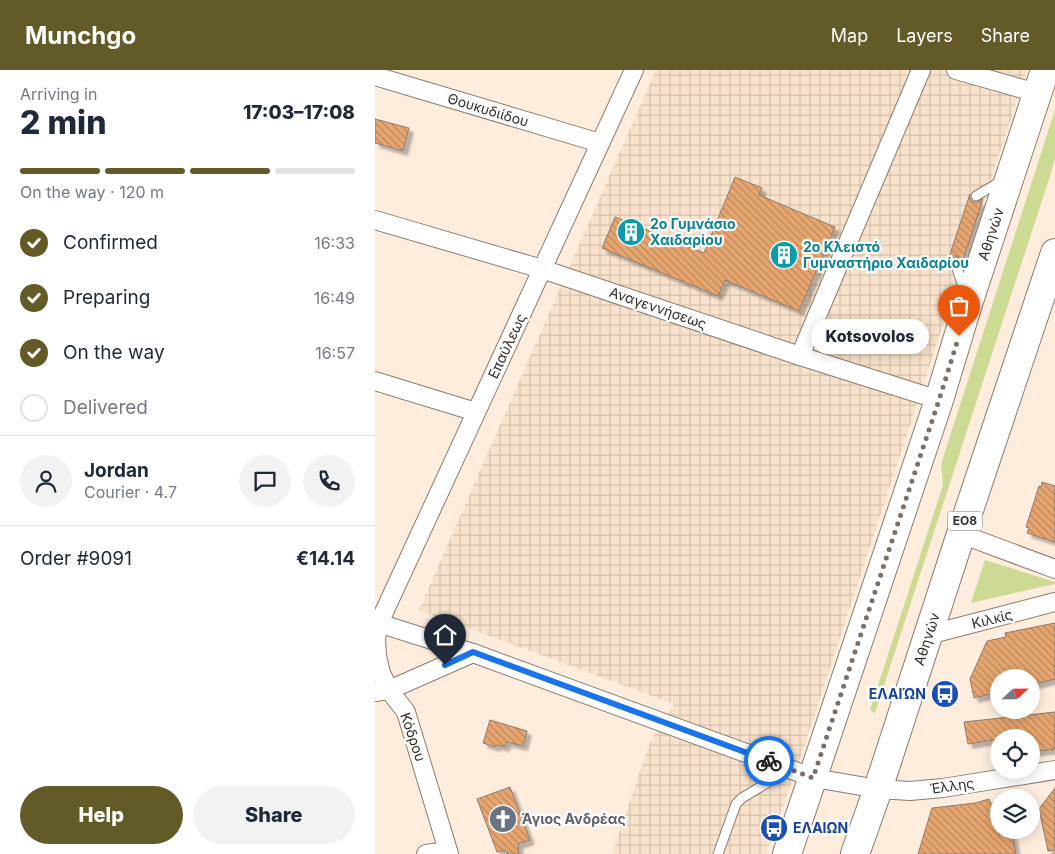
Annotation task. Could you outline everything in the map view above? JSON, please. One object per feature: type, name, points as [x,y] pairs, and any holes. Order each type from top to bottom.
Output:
[{"type":"highway","name":"Αθηνών","points":[[787,854],[802,773],[939,400],[968,304],[1041,82]]},
{"type":"highway","name":"Αθηνών","points":[[855,854],[1053,262]]},
{"type":"street","name":"Επαύλεως","points":[[377,622],[477,412],[634,70]]},
{"type":"street","points":[[800,356],[921,70]]},
{"type":"street","points":[[956,70],[1041,82]]},
{"type":"street","name":"Θουκυδιίδου","points":[[375,73],[600,143]]},
{"type":"street","name":"Αναγεννήσεως","points":[[375,220],[542,269],[800,356],[939,400]]},
{"type":"street","points":[[375,381],[477,412]]},
{"type":"street","points":[[961,534],[1055,569]]},
{"type":"street","name":"Κιλκίς","points":[[928,635],[1055,602]]},
{"type":"street","name":"Έλλης","points":[[377,622],[473,652],[802,773],[878,789],[910,791],[943,788],[1055,770]]},
{"type":"street","name":"Κόδρου","points":[[377,622],[377,656],[381,673],[382,691],[406,712],[449,853]]},
{"type":"street","points":[[382,691],[473,652]]},
{"type":"street","points":[[427,854],[449,853]]},
{"type":"lane","points":[[976,196],[1010,176]]},
{"type":"lane","points":[[955,262],[968,304]]},
{"type":"lane","points":[[717,854],[736,804],[755,790],[802,773]]},
{"type":"shaded area","points":[[656,70],[1027,70],[802,753],[766,854],[612,854],[650,742],[674,704],[419,610]]},
{"type":"green space","points":[[1055,110],[1055,158],[1050,176],[875,713],[870,710],[943,485],[941,464]]},
{"type":"green space","points":[[985,560],[1055,582],[1055,584],[971,603]]},
{"type":"building","points":[[375,119],[409,128],[403,151],[375,143]]},
{"type":"building","points":[[735,177],[762,188],[759,195],[835,227],[799,311],[725,280],[718,296],[602,248],[615,217],[704,253]]},
{"type":"building","points":[[970,194],[970,199],[973,202],[983,199],[962,263],[957,256],[953,256],[948,260]]},
{"type":"building","points":[[1042,482],[1055,486],[1055,542],[1027,533],[1029,528],[1026,527]]},
{"type":"building","points":[[1055,623],[1055,679],[1040,683],[1040,669],[990,669],[990,694],[974,698],[970,679],[987,641],[1006,637],[1005,633]]},
{"type":"building","points":[[1055,712],[1055,749],[1040,751],[1040,729],[990,729],[990,740],[968,744],[964,722],[991,719],[1040,719],[1040,714]]},
{"type":"building","points":[[490,720],[527,731],[523,746],[506,742],[505,747],[497,745],[495,747],[483,743]]},
{"type":"building","name":"Άγιος Ανδρέας","points":[[510,787],[530,840],[518,844],[519,854],[509,854],[505,850],[497,852],[477,799]]},
{"type":"building","points":[[1055,788],[1055,850],[1048,851],[1040,808]]},
{"type":"building","points":[[989,799],[990,839],[1013,839],[1016,854],[918,854],[932,808],[975,803]]},
{"type":"way so far","points":[[769,761],[813,778],[959,336]]},
{"type":"place","name":"2ο Γυμνάσιο Χαιδαρίου","points":[[631,232]]},
{"type":"place","name":"2ο Κλειστό Γυμναστήριο Χαιδαρίου","points":[[784,255]]},
{"type":"place","name":"Kotsovolos","points":[[959,336]]},
{"type":"place","name":"ΕΛΑΙΏΝ","points":[[945,694]]},
{"type":"place","name":"Άγιος Ανδρέας","points":[[503,819]]},
{"type":"place","name":"ΕΛΑΙΩΝ","points":[[774,828]]},
{"type":"route","points":[[445,665],[473,652],[769,761]]}]
